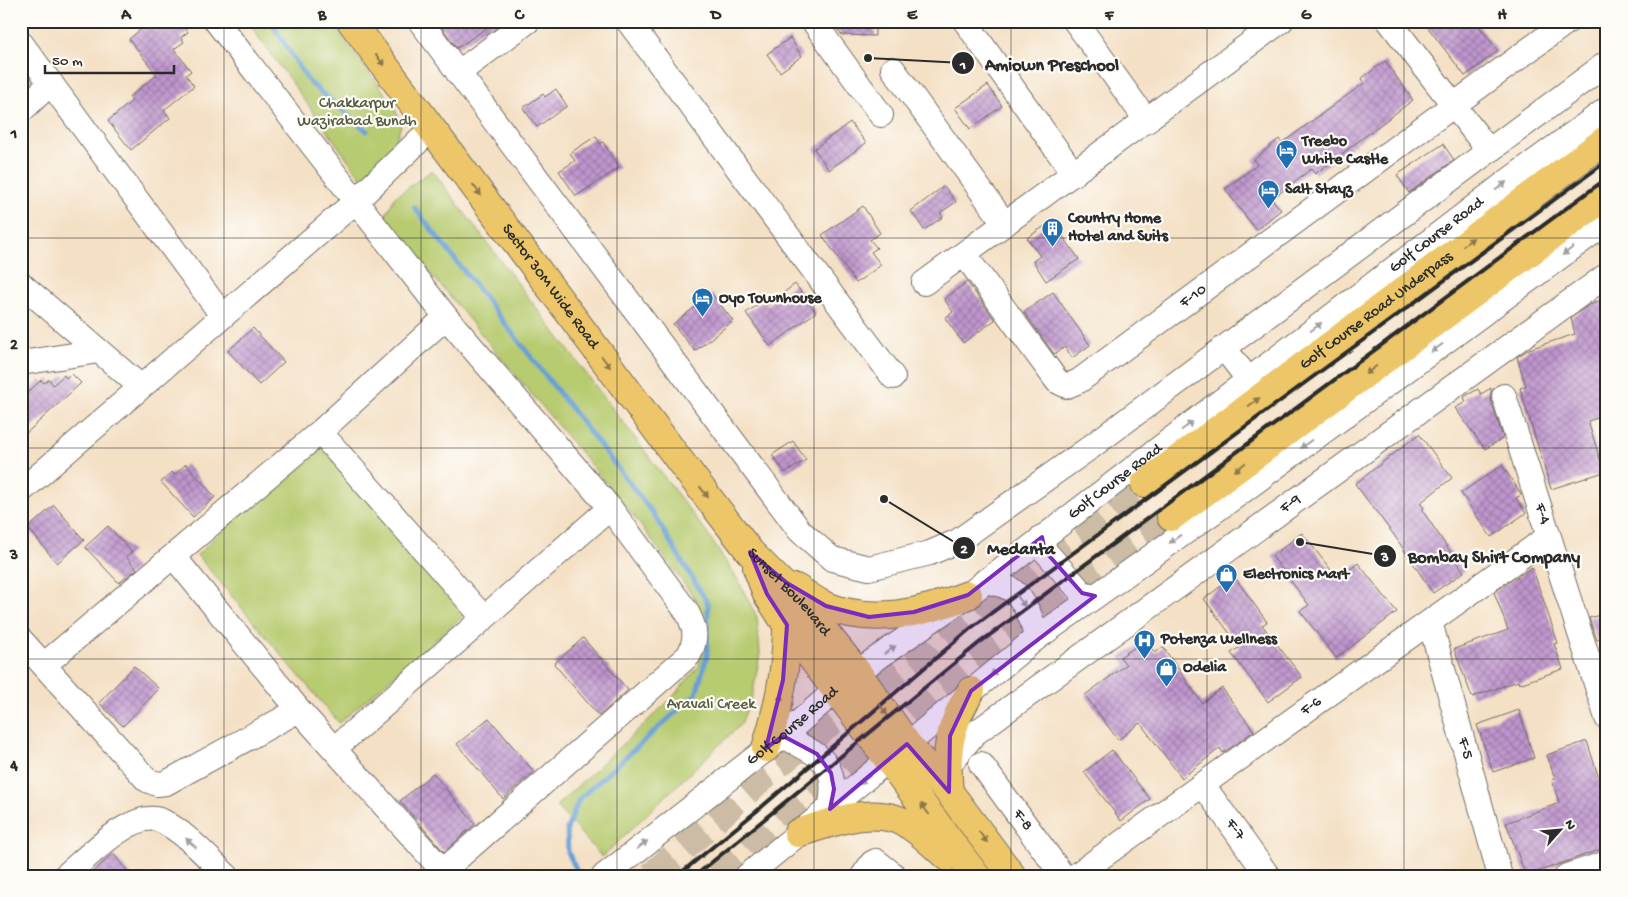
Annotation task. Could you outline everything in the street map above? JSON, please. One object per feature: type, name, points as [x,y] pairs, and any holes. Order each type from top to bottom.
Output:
[{"type":"main road","name":"Sector 30M Wide Road","points":[[351,21],[750,552]]},
{"type":"main road","name":"Golf Course Road Underpass","points":[[1145,484],[1607,139]]},
{"type":"main road","points":[[1171,517],[1607,195]]},
{"type":"main road","points":[[750,552],[787,583],[826,606],[870,617],[914,612],[940,606],[976,588]]},
{"type":"main road","name":"Sunset Boulevard","points":[[750,552],[767,594],[787,625],[846,680]]},
{"type":"main road","name":"Sunset Boulevard","points":[[750,552],[804,606],[846,680],[898,752],[976,876]]},
{"type":"main road","points":[[775,742],[787,657],[787,625]]},
{"type":"main road","points":[[948,780],[950,736],[961,706],[971,691]]},
{"type":"main road","name":"Sunset Boulevard","points":[[898,752],[948,780],[1012,876]]},
{"type":"main road","points":[[798,833],[854,816],[886,816],[911,826],[970,876]]},
{"type":"street","points":[[174,557],[299,710],[445,873],[689,654],[696,641],[695,627],[687,612],[610,508],[446,317],[216,21]]},
{"type":"street","points":[[420,21],[800,532],[832,558],[870,568],[930,553],[958,541],[1088,449],[1607,63]]},
{"type":"street","points":[[458,73],[528,21]]},
{"type":"street","points":[[628,21],[893,377]]},
{"type":"street","points":[[813,21],[880,115]]},
{"type":"street","points":[[965,21],[1074,174]]},
{"type":"street","points":[[1075,21],[1147,121]]},
{"type":"street","points":[[1389,21],[1489,151]]},
{"type":"street","points":[[924,283],[1147,121],[1275,23]]},
{"type":"street","points":[[1454,106],[1563,23]]},
{"type":"street","points":[[21,43],[222,315]]},
{"type":"street","points":[[893,70],[1005,224]]},
{"type":"street","points":[[21,111],[51,83]]},
{"type":"street","name":"F-10","points":[[964,254],[1057,381],[1067,386],[1079,381],[1454,106]]},
{"type":"street","name":"Golf Course Road","points":[[604,876],[775,742],[846,680],[976,588],[1508,181],[1607,109]]},
{"type":"street","points":[[21,491],[222,315],[356,202],[431,129]]},
{"type":"street","points":[[747,876],[1034,640],[1252,484],[1607,222]]},
{"type":"street","name":"F-9","points":[[948,780],[974,734],[1607,275]]},
{"type":"street","points":[[21,284],[140,386]]},
{"type":"street","points":[[44,664],[174,557],[320,432],[446,317]]},
{"type":"street","points":[[1224,348],[1248,379]]},
{"type":"street","points":[[21,363],[99,351]]},
{"type":"street","name":"F-4","points":[[1504,396],[1607,718]]},
{"type":"street","points":[[320,432],[484,617]]},
{"type":"street","points":[[335,748],[610,508]]},
{"type":"street","name":"F-6","points":[[1075,876],[1548,536]]},
{"type":"street","points":[[1042,538],[1045,551],[1082,594],[1095,596]]},
{"type":"street","points":[[976,588],[1012,590],[1029,612],[1036,635],[1034,640]]},
{"type":"street","name":"F-5","points":[[1430,622],[1500,876]]},
{"type":"street","points":[[21,640],[147,780],[156,784],[166,783],[299,710]]},
{"type":"street","points":[[775,742],[817,754],[831,773],[834,789],[830,809]]},
{"type":"street","name":"F-8","points":[[981,764],[1062,876]]},
{"type":"street","name":"F-7","points":[[1203,785],[1268,876]]},
{"type":"street","points":[[65,876],[121,829],[142,818],[160,820],[178,831],[227,876]]},
{"type":"street","points":[[863,876],[872,863],[876,861],[895,876]]},
{"type":"street","points":[[1567,876],[1607,863]]},
{"type":"highlighted area","points":[[1042,537],[1045,551],[1082,593],[1095,596],[971,691],[950,736],[949,792],[907,744],[830,809],[834,789],[831,773],[817,754],[783,736],[766,748],[783,680],[787,625],[767,594],[750,552],[787,583],[826,606],[869,617],[914,612],[968,595]]},
{"type":"green space","name":"Chakkarpur Wazirabad Bundh","points":[[247,21],[330,21],[393,104],[401,125],[391,155],[362,179]]},
{"type":"green space","points":[[21,62],[36,82],[21,97]]},
{"type":"green space","name":"Aravali Creek","points":[[432,170],[706,532],[738,580],[757,617],[760,653],[753,693],[741,724],[602,857],[556,806],[670,700],[699,666],[704,634],[697,601],[633,515],[384,218],[395,197]]},
{"type":"green space","points":[[317,441],[469,611],[339,723],[197,555]]},
{"type":"building","points":[[151,21],[179,21],[188,32],[181,37],[184,42],[174,49],[191,71],[186,75],[194,86],[164,110],[170,118],[131,150],[108,121],[132,101],[129,97],[157,75],[129,39]]},
{"type":"building","points":[[437,21],[497,21],[457,48]]},
{"type":"building","points":[[830,21],[875,21],[875,36],[842,35]]},
{"type":"building","points":[[1423,21],[1475,21],[1498,51],[1465,76]]},
{"type":"building","points":[[790,38],[802,56],[780,72],[767,54]]},
{"type":"building","points":[[1385,61],[1413,100],[1315,174],[1311,169],[1272,199],[1281,210],[1256,230],[1225,189],[1257,165],[1253,160],[1279,139],[1282,143],[1364,83],[1361,79]]},
{"type":"building","points":[[988,85],[1002,106],[970,129],[955,108]]},
{"type":"building","points":[[556,89],[567,106],[537,127],[523,108],[543,94],[545,97]]},
{"type":"building","points":[[850,122],[866,143],[829,170],[814,149]]},
{"type":"building","points":[[596,136],[600,144],[603,142],[619,168],[576,196],[559,171],[575,161],[570,153]]},
{"type":"building","points":[[1443,144],[1454,160],[1409,193],[1397,175]]},
{"type":"building","points":[[944,186],[956,202],[940,213],[943,217],[924,230],[911,211]]},
{"type":"building","points":[[863,206],[880,233],[870,240],[877,248],[871,252],[881,265],[856,283],[822,235]]},
{"type":"building","name":"Country Home Hotel and Suits","points":[[1052,221],[1079,259],[1046,281],[1033,261],[1040,256],[1027,238]]},
{"type":"building","points":[[967,282],[995,320],[963,343],[945,318],[953,312],[944,299]]},
{"type":"building","points":[[795,284],[816,312],[770,346],[746,313],[763,301],[766,306]]},
{"type":"building","points":[[1053,292],[1090,345],[1072,358],[1065,347],[1054,354],[1024,312]]},
{"type":"building","points":[[712,294],[733,321],[695,351],[673,324]]},
{"type":"building","points":[[1607,299],[1607,415],[1588,421],[1604,472],[1551,489],[1520,388],[1526,386],[1517,357],[1529,349],[1575,334],[1571,318],[1589,305]]},
{"type":"building","points":[[253,328],[284,362],[259,385],[228,351]]},
{"type":"building","points":[[71,373],[81,383],[21,438],[21,399],[41,380],[44,383],[49,379],[53,385],[64,375],[66,378]]},
{"type":"building","points":[[1491,388],[1491,400],[1503,438],[1485,449],[1455,408],[1466,402],[1464,397],[1478,389],[1481,394]]},
{"type":"building","points":[[1419,434],[1452,478],[1420,503],[1424,508],[1422,510],[1464,572],[1433,593],[1394,535],[1355,484]]},
{"type":"building","points":[[793,441],[806,460],[785,473],[772,455]]},
{"type":"building","points":[[186,464],[215,497],[193,517],[161,482],[172,472],[174,475]]},
{"type":"building","points":[[1502,465],[1520,492],[1521,495],[1516,498],[1526,513],[1491,537],[1461,493]]},
{"type":"building","points":[[54,505],[84,540],[57,563],[28,528]]},
{"type":"building","points":[[108,526],[132,552],[126,557],[137,569],[119,583],[85,547]]},
{"type":"building","points":[[1302,533],[1338,579],[1358,563],[1397,612],[1336,658],[1300,611],[1309,605],[1272,556]]},
{"type":"building","points":[[1532,567],[1558,643],[1554,644],[1563,669],[1519,684],[1518,681],[1472,697],[1454,649],[1508,630],[1494,592]]},
{"type":"building","points":[[1234,576],[1267,622],[1262,625],[1302,677],[1268,702],[1231,653],[1240,647],[1204,599]]},
{"type":"building","points":[[1607,613],[1607,637],[1597,640],[1589,618]]},
{"type":"building","points":[[583,638],[628,690],[599,716],[554,664]]},
{"type":"building","points":[[1146,640],[1155,653],[1163,647],[1202,703],[1222,688],[1254,731],[1223,753],[1220,748],[1182,778],[1140,723],[1118,740],[1085,695],[1126,665],[1120,657]]},
{"type":"building","points":[[134,666],[159,689],[123,726],[99,703]]},
{"type":"building","points":[[1519,710],[1534,758],[1493,772],[1477,725]]},
{"type":"building","points":[[489,718],[534,772],[503,799],[457,744]]},
{"type":"building","points":[[1587,741],[1602,788],[1599,789],[1607,810],[1607,847],[1526,876],[1506,823],[1559,803],[1552,780],[1555,779],[1547,755]]},
{"type":"building","points":[[1112,750],[1150,799],[1121,821],[1084,772]]},
{"type":"building","points":[[433,773],[475,824],[444,852],[400,801]]},
{"type":"building","points":[[113,854],[132,876],[88,876]]},
{"type":"waterway","points":[[270,21],[309,82],[367,131]]},
{"type":"waterway","points":[[414,207],[652,512],[708,604],[707,656],[696,694],[579,799],[567,829],[568,852],[579,876]]},
{"type":"tunnel","points":[[652,876],[766,774],[949,628],[1145,484]]},
{"type":"tunnel","points":[[716,876],[861,760],[965,671],[1171,517]]},
{"type":"railway","points":[[677,876],[758,810],[971,628],[1607,161]]},
{"type":"railway","points":[[695,876],[979,643],[1607,178]]},
{"type":"place","name":"Amiown Preschool","points":[[868,58]]},
{"type":"place","name":"Treebo White Castle","points":[[1286,170]]},
{"type":"place","name":"Salt Stayz","points":[[1269,209]]},
{"type":"place","name":"Country Home Hotel and Suits","points":[[1052,247]]},
{"type":"place","name":"Oyo Townhouse","points":[[703,318]]},
{"type":"place","name":"Medanta","points":[[884,499]]},
{"type":"place","name":"Bombay Shirt Company","points":[[1300,542]]},
{"type":"place","name":"Electronics Mart","points":[[1227,594]]},
{"type":"place","name":"Potenza Wellness","points":[[1145,659]]},
{"type":"place","name":"Odelia","points":[[1167,687]]}]
